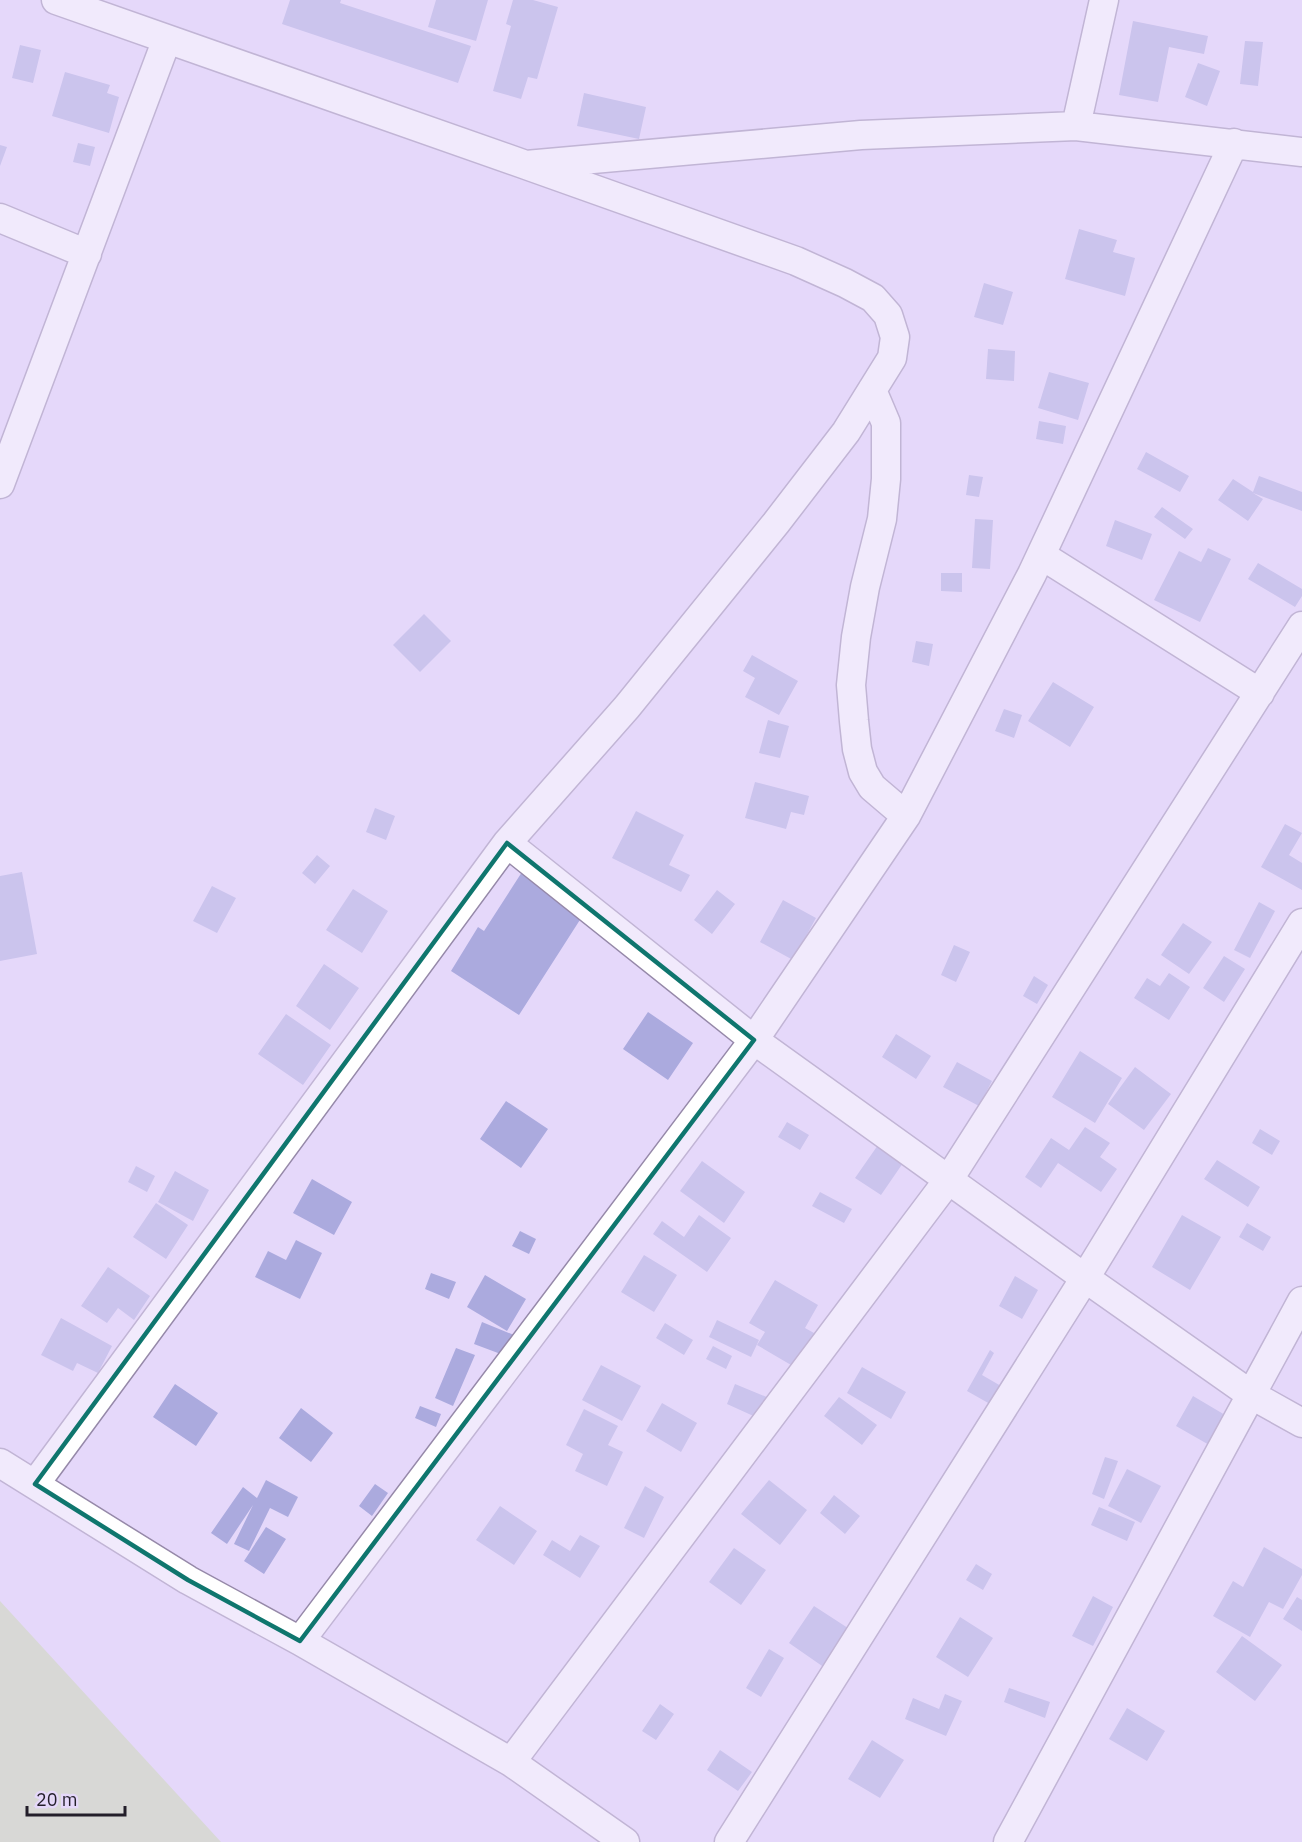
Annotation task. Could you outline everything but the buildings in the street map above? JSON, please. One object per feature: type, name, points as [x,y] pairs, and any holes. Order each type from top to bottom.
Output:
[{"type":"street","points":[[35,1484],[507,843],[627,707],[769,532],[846,432],[892,358],[895,337],[888,315],[873,298],[796,261],[56,0]]},
{"type":"street","points":[[1076,126],[1104,0]]},
{"type":"street","points":[[0,484],[9,434],[87,254],[167,39]]},
{"type":"street","points":[[526,165],[861,135],[1076,126],[1302,152]]},
{"type":"street","points":[[300,1641],[754,1040],[906,816],[1041,555],[1234,143]]},
{"type":"street","points":[[0,218],[87,254]]},
{"type":"street","points":[[872,390],[886,423],[886,479],[882,519],[856,637],[851,684],[857,749],[863,772],[872,787],[906,816]]},
{"type":"street","points":[[1041,555],[1260,693]]},
{"type":"street","points":[[511,1762],[949,1179],[1302,626]]},
{"type":"street","points":[[507,843],[754,1040],[1250,1394],[1302,1423]]},
{"type":"street","points":[[729,1842],[1085,1278],[1302,923]]},
{"type":"street","points":[[1008,1842],[1302,1300]]},
{"type":"street","points":[[0,1463],[188,1580],[300,1641],[511,1762],[625,1842]]},
{"type":"highlighted area","points":[[507,843],[754,1040],[300,1641],[188,1580],[35,1484]]},
{"type":"green space","points":[[0,1601],[221,1842],[0,1842]]}]
